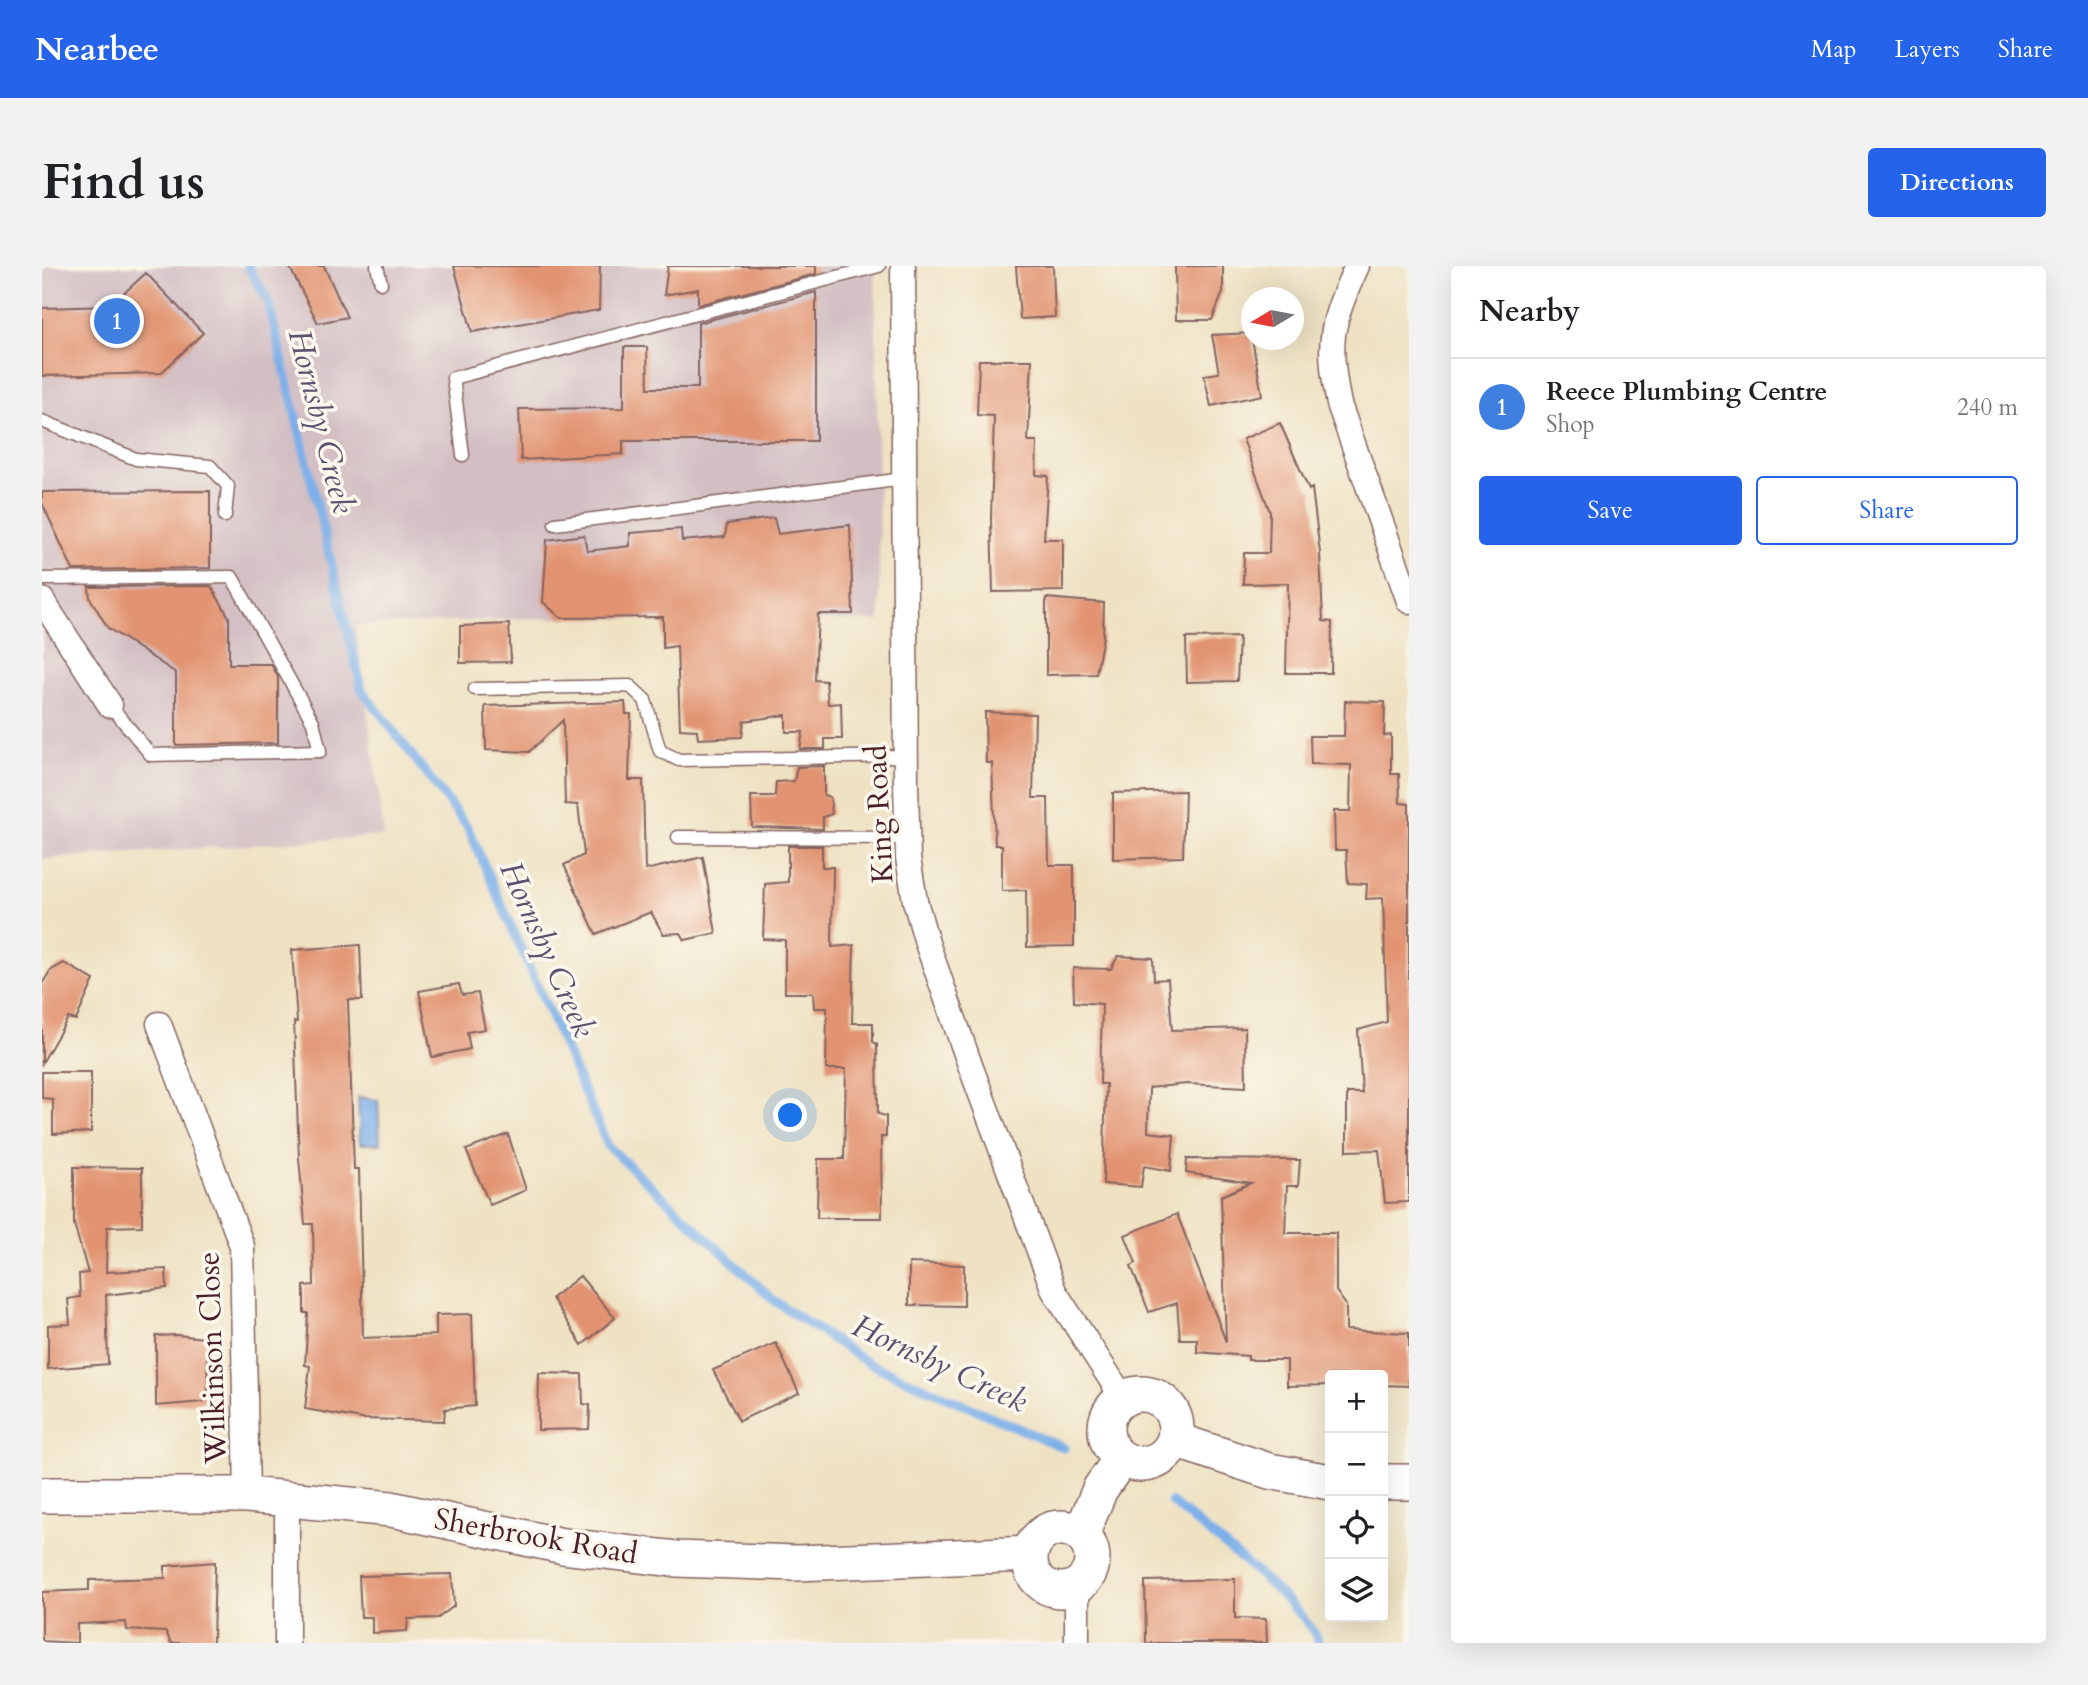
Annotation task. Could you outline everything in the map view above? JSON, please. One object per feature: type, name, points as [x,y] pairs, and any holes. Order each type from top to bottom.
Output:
[{"type":"main road","points":[[1146,1394],[1168,1405],[1174,1416],[1175,1440],[1171,1449],[1154,1462],[1133,1464],[1113,1451],[1106,1428],[1114,1406],[1123,1398],[1146,1394]]},
{"type":"main road","points":[[1175,1440],[1269,1471],[1325,1481]]},
{"type":"main road","points":[[1081,1535],[1100,1489],[1121,1458]]},
{"type":"main road","points":[[1388,1482],[1409,1482]]},
{"type":"main road","name":"Sherbrook Road","points":[[42,1495],[247,1495],[287,1499],[391,1510],[563,1546],[676,1559],[796,1563],[1030,1554]]},
{"type":"main road","points":[[1050,1530],[1072,1530],[1081,1535],[1092,1552],[1093,1562],[1090,1572],[1077,1587],[1058,1590],[1040,1582],[1034,1574],[1030,1554],[1034,1544],[1050,1530]]},
{"type":"street","name":"King Road","points":[[903,266],[906,756],[908,838],[915,901],[927,943],[1038,1250],[1069,1317],[1123,1398]]},
{"type":"street","points":[[1357,266],[1335,313],[1331,341],[1333,374],[1339,404],[1409,601]]},
{"type":"street","points":[[42,600],[110,705]]},
{"type":"street","name":"Wilkinson Close","points":[[159,1024],[242,1246],[247,1495]]},
{"type":"street","points":[[287,1499],[287,1643]]},
{"type":"street","points":[[1077,1587],[1077,1643]]},
{"type":"lane","points":[[377,266],[381,284]]},
{"type":"lane","points":[[463,455],[453,378],[879,266]]},
{"type":"lane","points":[[42,421],[136,459],[210,466],[228,486],[225,516]]},
{"type":"lane","points":[[555,524],[904,479]]},
{"type":"lane","points":[[42,579],[232,577],[313,722],[320,751],[151,755],[110,705]]},
{"type":"lane","points":[[475,689],[630,686],[645,700],[660,751],[679,760],[906,756]]},
{"type":"lane","points":[[678,837],[908,838]]},
{"type":"shaded area","points":[[42,266],[875,266],[880,621],[539,618],[356,626],[384,836],[42,859]]},
{"type":"water","points":[[358,1097],[378,1100],[380,1144],[360,1144]]},
{"type":"building","points":[[289,266],[324,266],[347,317],[318,323]]},
{"type":"building","points":[[454,266],[600,266],[599,310],[472,332]]},
{"type":"building","points":[[668,266],[816,266],[816,274],[698,305],[698,289],[664,295]]},
{"type":"building","points":[[1016,266],[1053,266],[1055,317],[1020,319]]},
{"type":"building","points":[[1175,266],[1223,266],[1223,292],[1212,320],[1176,320]]},
{"type":"building","points":[[146,273],[203,333],[161,373],[42,376],[42,308],[110,306]]},
{"type":"building","points":[[816,292],[816,441],[623,441],[623,454],[521,460],[519,409],[624,408],[624,347],[647,347],[648,388],[698,388],[698,323]]},
{"type":"building","points":[[1241,334],[1241,350],[1254,350],[1262,395],[1211,406],[1204,375],[1219,373],[1212,335]]},
{"type":"building","points":[[979,360],[1032,360],[1028,441],[1037,441],[1036,475],[1048,476],[1044,539],[1063,539],[1063,591],[993,592],[991,519],[994,416],[977,415]]},
{"type":"building","points":[[1280,423],[1309,490],[1312,488],[1320,553],[1323,621],[1332,622],[1331,673],[1286,673],[1288,583],[1243,584],[1244,553],[1269,553],[1270,512],[1243,439]]},
{"type":"building","points":[[210,491],[210,568],[73,570],[42,503],[42,492]]},
{"type":"building","points":[[774,518],[778,534],[850,525],[853,614],[818,614],[815,680],[826,681],[828,704],[841,703],[842,739],[825,739],[825,749],[800,749],[803,732],[786,732],[786,715],[744,721],[742,737],[698,739],[697,730],[680,729],[677,646],[663,648],[663,617],[561,618],[543,602],[547,540],[584,535],[587,551],[630,546],[630,533],[681,529],[682,541],[725,537],[727,524]]},
{"type":"building","points":[[211,586],[229,617],[229,664],[271,664],[278,677],[278,743],[176,745],[176,673],[108,628],[90,598],[89,587]]},
{"type":"building","points":[[1046,598],[1104,603],[1103,637],[1096,674],[1046,675]]},
{"type":"building","points":[[509,624],[511,662],[460,663],[460,626]]},
{"type":"building","points":[[1239,637],[1237,681],[1187,682],[1186,638]]},
{"type":"building","points":[[1345,701],[1385,702],[1384,736],[1391,735],[1391,774],[1399,774],[1400,803],[1409,804],[1409,1202],[1385,1203],[1379,1150],[1347,1151],[1347,1093],[1362,1093],[1358,1030],[1387,1022],[1383,898],[1366,899],[1367,884],[1348,883],[1346,850],[1335,850],[1334,811],[1350,811],[1351,765],[1311,764],[1310,736],[1344,736]]},
{"type":"building","points":[[625,702],[626,714],[631,714],[629,780],[643,780],[645,870],[703,857],[716,933],[685,940],[681,933],[663,934],[651,912],[596,934],[564,865],[584,855],[578,805],[565,804],[563,720],[529,752],[486,750],[485,706]]},
{"type":"building","points":[[985,712],[1035,714],[1033,798],[1048,798],[1049,865],[1074,865],[1074,946],[1027,947],[1026,890],[1002,891],[1002,845],[995,845],[992,763],[986,763]]},
{"type":"building","points":[[824,766],[824,795],[830,797],[832,814],[823,817],[823,829],[752,827],[751,796],[775,796],[776,782],[794,781],[797,767]]},
{"type":"building","points":[[1185,791],[1183,857],[1113,859],[1113,793]]},
{"type":"building","points":[[788,846],[822,846],[822,867],[833,867],[832,947],[854,945],[852,1023],[873,1023],[873,1042],[877,1044],[878,1114],[886,1116],[886,1137],[881,1137],[882,1218],[817,1218],[818,1159],[844,1159],[846,1069],[826,1069],[827,1008],[814,1008],[813,993],[785,993],[785,940],[763,939],[765,884],[788,882]]},
{"type":"building","points":[[360,945],[362,1000],[348,1000],[354,1169],[359,1169],[363,1338],[436,1335],[436,1315],[472,1314],[475,1406],[445,1409],[444,1421],[362,1419],[305,1409],[310,1366],[305,1365],[308,1313],[304,1313],[304,1286],[314,1285],[313,1224],[305,1224],[299,1158],[294,1022],[297,1022],[292,950]]},
{"type":"building","points":[[1118,956],[1153,958],[1154,980],[1168,979],[1172,1030],[1245,1028],[1246,1087],[1186,1084],[1149,1088],[1148,1132],[1174,1135],[1171,1171],[1144,1166],[1141,1187],[1103,1184],[1106,1084],[1100,1084],[1102,1004],[1074,1002],[1073,968],[1111,969]]},
{"type":"building","points":[[64,963],[94,980],[76,1020],[68,1018],[42,1063],[42,984],[50,971]]},
{"type":"building","points":[[459,984],[462,995],[478,993],[485,1029],[467,1032],[470,1049],[432,1057],[419,991]]},
{"type":"building","points":[[42,1072],[91,1072],[91,1132],[53,1134],[53,1099],[42,1098]]},
{"type":"building","points":[[508,1134],[526,1190],[490,1205],[466,1150]]},
{"type":"building","points":[[1187,1159],[1300,1160],[1298,1186],[1287,1186],[1285,1233],[1336,1233],[1336,1291],[1346,1305],[1346,1330],[1409,1333],[1409,1386],[1388,1385],[1388,1370],[1325,1370],[1325,1385],[1287,1386],[1287,1360],[1248,1360],[1248,1356],[1197,1352],[1197,1339],[1180,1339],[1177,1303],[1149,1312],[1131,1266],[1136,1263],[1125,1235],[1177,1214],[1226,1342],[1221,1196],[1251,1183],[1186,1173]]},
{"type":"building","points":[[74,1167],[142,1168],[142,1226],[107,1227],[106,1272],[166,1269],[167,1288],[106,1295],[108,1364],[48,1369],[48,1325],[70,1324],[68,1299],[80,1297],[79,1274],[88,1273],[74,1224]]},
{"type":"building","points":[[909,1263],[964,1265],[964,1306],[909,1305]]},
{"type":"building","points":[[580,1276],[615,1318],[582,1345],[552,1298]]},
{"type":"building","points":[[156,1336],[203,1338],[207,1347],[208,1394],[203,1402],[156,1406]]},
{"type":"building","points":[[776,1343],[799,1393],[739,1421],[713,1370]]},
{"type":"building","points":[[539,1373],[582,1374],[583,1404],[590,1405],[589,1429],[538,1430]]},
{"type":"building","points":[[215,1562],[213,1643],[171,1643],[166,1632],[127,1630],[126,1622],[77,1624],[77,1643],[42,1641],[42,1592],[89,1590],[89,1580],[165,1578],[165,1566]]},
{"type":"building","points":[[452,1574],[454,1606],[438,1618],[408,1619],[407,1631],[372,1633],[372,1617],[361,1617],[359,1576]]},
{"type":"building","points":[[1235,1579],[1235,1618],[1266,1619],[1267,1643],[1146,1643],[1145,1581]]},
{"type":"waterway","name":"Hornsby Creek","points":[[248,266],[268,301],[362,690],[468,828],[608,1146],[776,1302],[868,1363],[1064,1448]]},
{"type":"waterway","points":[[1171,1502],[1278,1592],[1298,1612],[1318,1643]]},
{"type":"place","name":"Reece Plumbing Centre","points":[[117,321]]}]
